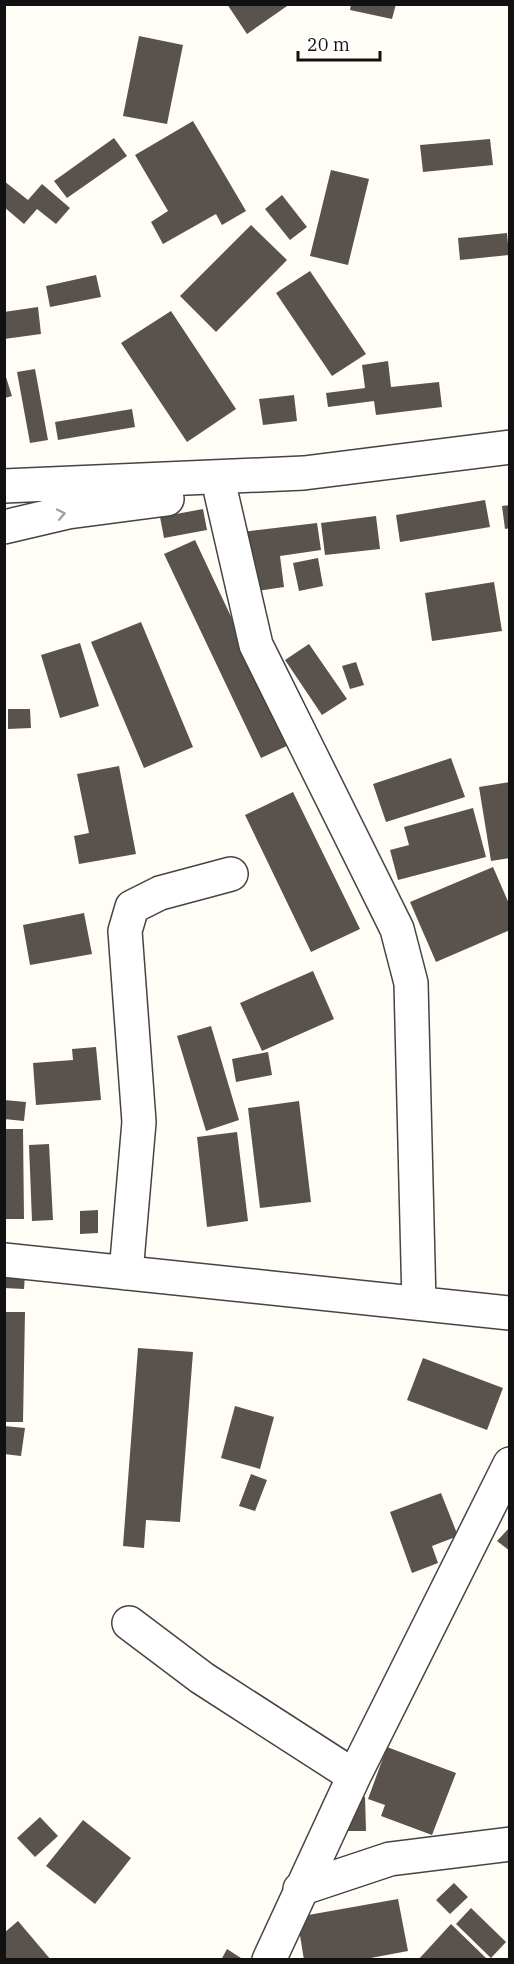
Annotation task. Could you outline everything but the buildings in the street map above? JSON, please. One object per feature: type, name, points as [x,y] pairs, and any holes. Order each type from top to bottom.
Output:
[{"type":"street","points":[[4,486],[304,473],[510,447]]},
{"type":"street","points":[[4,528],[68,512],[254,487],[304,473]]},
{"type":"street","points":[[221,493],[256,645],[397,929],[411,983],[419,1303]]},
{"type":"street","points":[[126,1273],[139,1122],[124,931],[132,907],[160,893],[231,874]]},
{"type":"street","points":[[4,1260],[510,1313]]},
{"type":"street","points":[[269,1959],[354,1776],[510,1464]]},
{"type":"street","points":[[129,1623],[202,1678],[354,1776]]},
{"type":"street","points":[[300,1889],[390,1859],[510,1844]]}]
